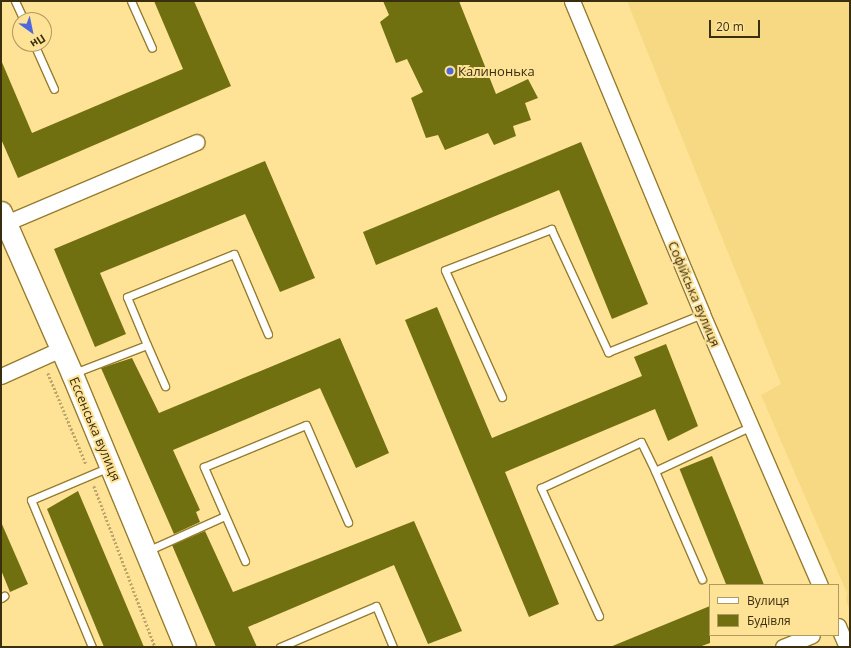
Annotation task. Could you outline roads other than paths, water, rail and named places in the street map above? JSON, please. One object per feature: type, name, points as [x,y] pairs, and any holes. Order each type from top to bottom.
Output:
[{"type":"street","name":"Софійська вулиця","points":[[572,1],[702,314],[820,584]]},
{"type":"street","points":[[3,218],[197,142]]},
{"type":"street","name":"Ессенська вулиця","points":[[3,218],[72,374],[147,551],[185,647]]},
{"type":"street","points":[[1,376],[61,349]]},
{"type":"street","points":[[839,628],[847,647]]},
{"type":"street","points":[[783,647],[810,636]]},
{"type":"lane","points":[[15,1],[20,12]]},
{"type":"lane","points":[[131,1],[152,48]]},
{"type":"lane","points":[[38,52],[54,89]]},
{"type":"lane","points":[[502,397],[445,270],[550,230],[608,352],[702,314]]},
{"type":"lane","points":[[165,386],[126,297],[234,254],[268,334]]},
{"type":"lane","points":[[72,374],[147,345]]},
{"type":"lane","points":[[245,561],[204,467],[306,425],[348,522]]},
{"type":"lane","points":[[655,470],[752,426]]},
{"type":"lane","points":[[599,616],[541,488],[642,442],[702,578]]},
{"type":"lane","points":[[92,647],[31,500],[111,466]]},
{"type":"lane","points":[[147,551],[225,516]]},
{"type":"lane","points":[[280,647],[376,606],[393,647]]},
{"type":"place","name":"Калинонька","points":[[450,71]]}]
